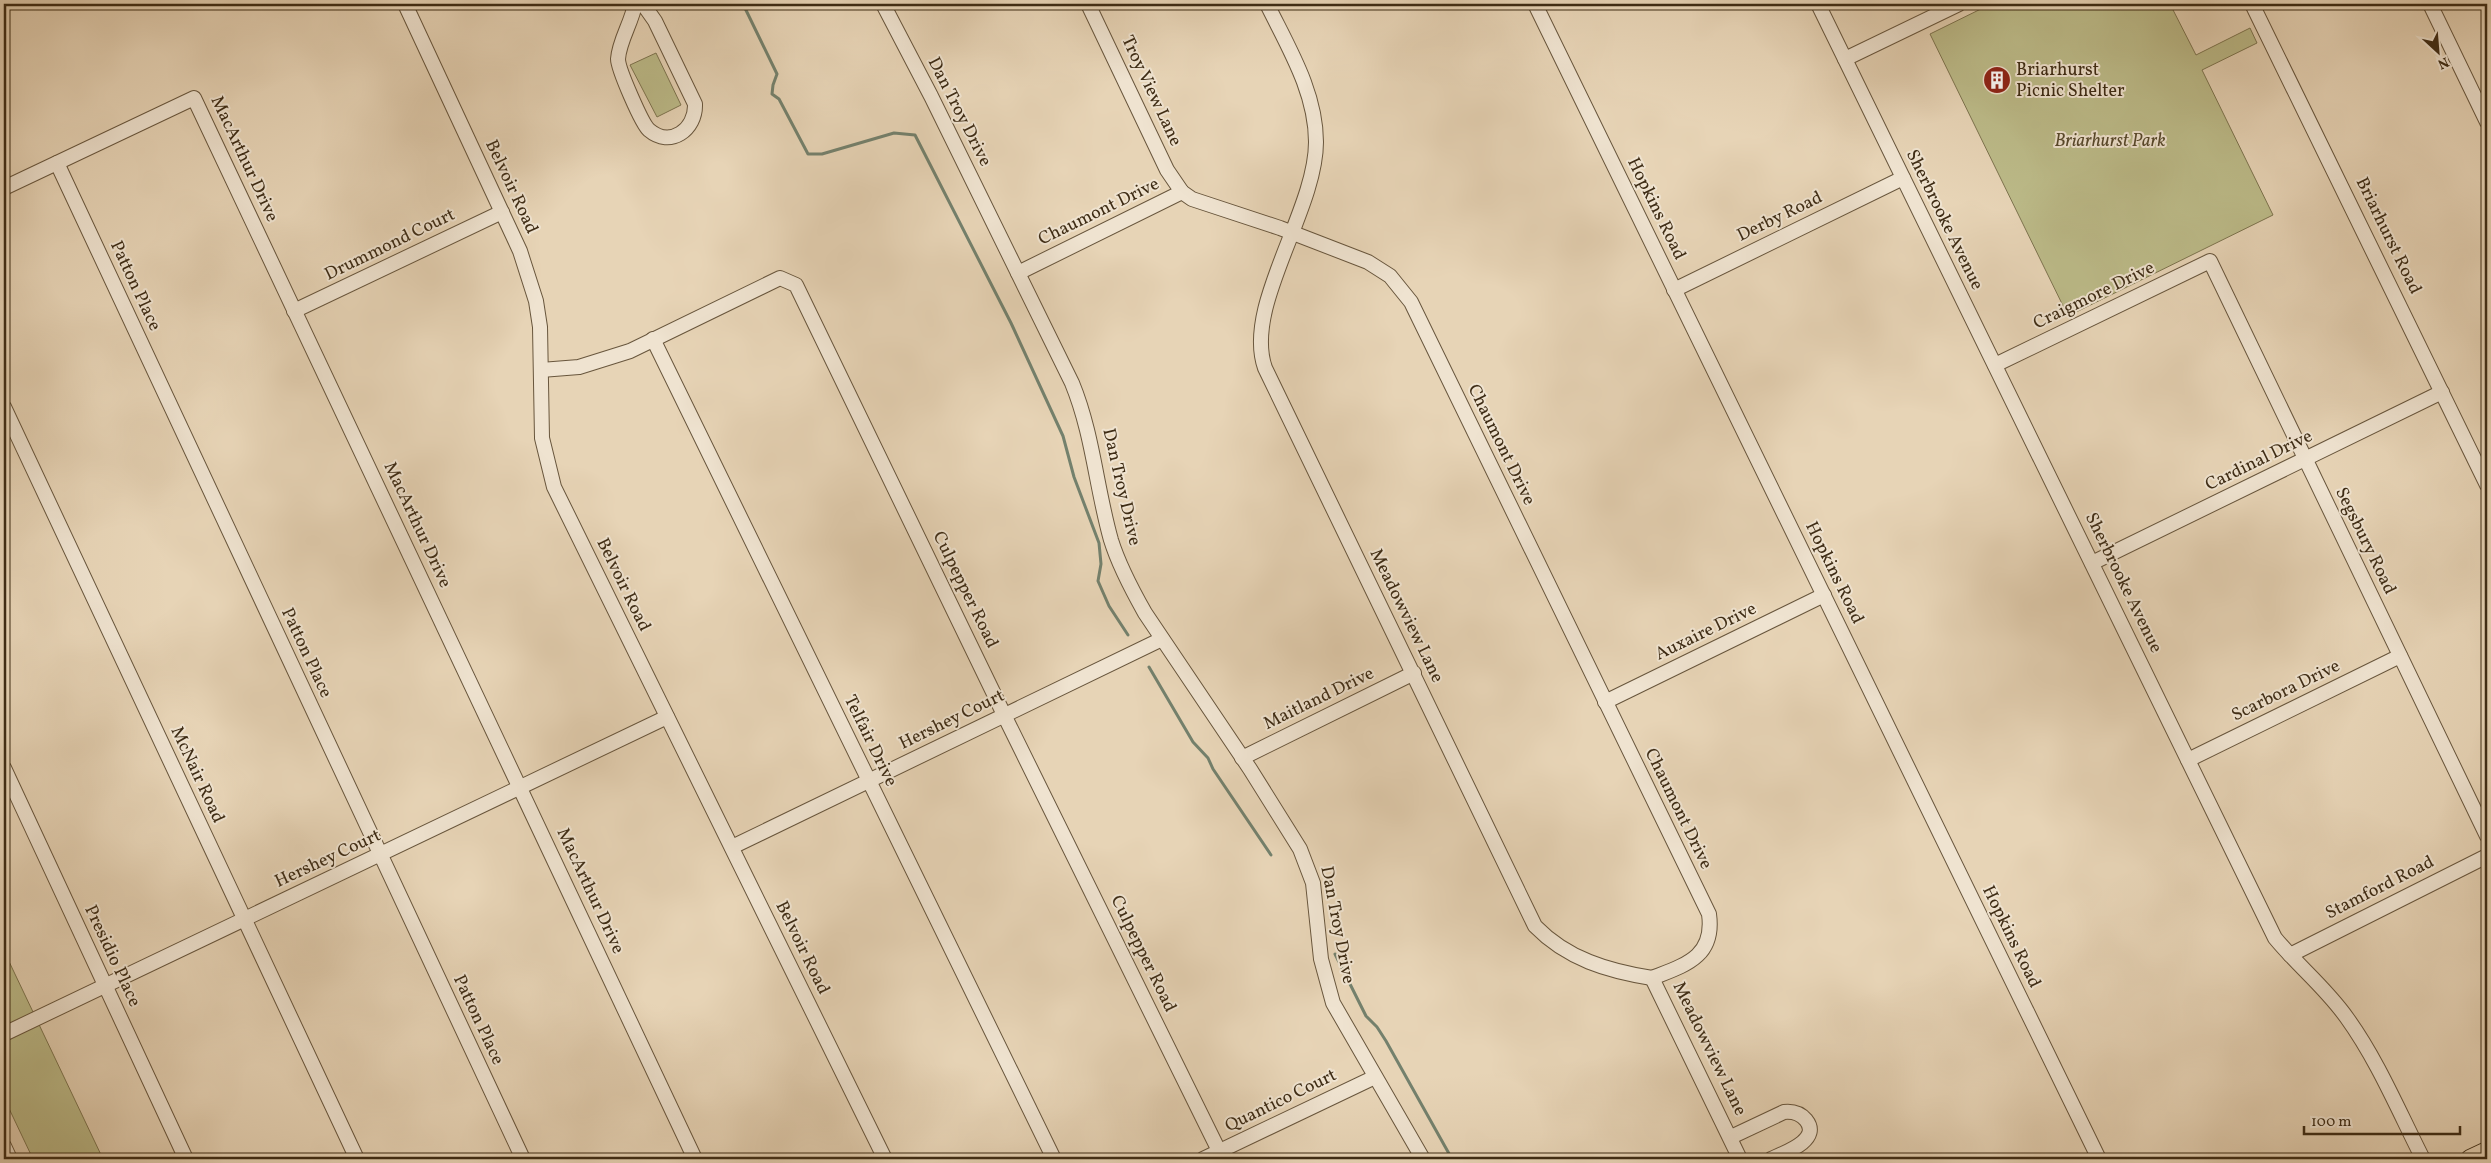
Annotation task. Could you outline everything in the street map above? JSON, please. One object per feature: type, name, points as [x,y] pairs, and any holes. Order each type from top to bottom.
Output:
[{"type":"main road","points":[[2470,1159],[2487,1151]]},
{"type":"street","name":"Belvoir Road","points":[[405,4],[520,251],[536,301],[540,327],[542,438],[554,487],[884,1159]]},
{"type":"street","points":[[635,4],[618,59],[621,73],[648,129],[659,136],[671,137],[684,132],[691,125],[695,116],[695,104],[655,21],[643,4]]},
{"type":"street","name":"Dan Troy Drive","points":[[883,4],[1018,273],[1082,407],[1090,432],[1111,539],[1130,587],[1300,849],[1308,866],[1315,892],[1317,937],[1326,981],[1333,1003],[1423,1159]]},
{"type":"street","name":"Troy View Lane","points":[[1088,4],[1168,170],[1182,192]]},
{"type":"street","name":"Meadowview Lane","points":[[1267,4],[1302,76],[1308,94],[1315,130],[1311,178],[1270,294],[1263,322],[1260,344],[1261,356],[1535,926],[1555,944],[1582,960],[1627,974],[1652,978],[1731,1137],[1740,1159]]},
{"type":"street","name":"Hopkins Road","points":[[1535,4],[2099,1159]]},
{"type":"street","name":"Sherbrooke Avenue","points":[[1818,4],[2275,938],[2315,979],[2347,1018],[2376,1066],[2423,1159]]},
{"type":"street","points":[[1845,59],[1959,4]]},
{"type":"street","name":"Briarhurst Road","points":[[2252,4],[2487,485]]},
{"type":"street","points":[[2430,4],[2487,122]]},
{"type":"street","name":"MacArthur Drive","points":[[4,188],[194,98],[695,1159]]},
{"type":"street","name":"Patton Place","points":[[57,163],[379,856],[523,1159]]},
{"type":"street","name":"Derby Road","points":[[1674,290],[1903,178]]},
{"type":"street","name":"Chaumont Drive","points":[[1018,273],[1182,192],[1192,199],[1292,233],[1380,269],[1402,288],[1411,302],[1709,914],[1709,936],[1700,953],[1690,962],[1652,978]]},
{"type":"street","name":"Drummond Court","points":[[294,311],[502,212]]},
{"type":"street","name":"Craigmore Drive","points":[[1995,365],[2210,261]]},
{"type":"street","name":"Segsbury Road","points":[[2210,261],[2487,836]]},
{"type":"street","name":"Culpepper Road","points":[[541,370],[571,369],[605,360],[780,278],[796,285],[1004,715],[1222,1155]]},
{"type":"street","name":"Telfair Drive","points":[[653,339],[1054,1159]]},
{"type":"street","name":"Cardinal Drive","points":[[2092,563],[2442,392]]},
{"type":"street","name":"McNair Road","points":[[4,407],[357,1159]]},
{"type":"street","name":"Auxaire Drive","points":[[1605,702],[1824,595]]},
{"type":"street","name":"Hershey Court","points":[[732,847],[1162,639]]},
{"type":"street","name":"Scarbora Drive","points":[[2188,760],[2400,656]]},
{"type":"street","name":"Maitland Drive","points":[[1242,758],[1414,673]]},
{"type":"street","name":"Hershey Court","points":[[4,1034],[667,717]]},
{"type":"street","name":"Presidio Place","points":[[4,768],[186,1159]]},
{"type":"street","name":"Stamford Road","points":[[2290,955],[2487,856]]},
{"type":"street","name":"Quantico Court","points":[[1203,1159],[1222,1155],[1375,1077]]},
{"type":"street","points":[[1731,1137],[1784,1112],[1793,1111],[1803,1116],[1808,1123],[1810,1133],[1805,1141],[1771,1159]]},
{"type":"street","points":[[4,1146],[10,1159]]},
{"type":"green space","name":"Briarhurst Park","points":[[1991,4],[2170,4],[2196,55],[2250,28],[2257,43],[2202,70],[2273,215],[2068,316],[1930,34]]},
{"type":"green space","points":[[656,53],[681,105],[657,117],[630,65]]},
{"type":"green space","points":[[4,951],[103,1159],[33,1159],[4,1098]]},
{"type":"waterway","points":[[743,4],[777,74],[772,94],[779,99],[808,154],[822,154],[894,133],[915,135],[1011,323],[1063,436],[1074,477],[1099,543],[1101,564],[1098,581],[1109,606],[1128,635]]},
{"type":"waterway","points":[[1149,667],[1193,742],[1208,758],[1213,769],[1271,855]]},
{"type":"waterway","points":[[1335,954],[1366,1016],[1377,1027],[1386,1041],[1452,1159]]},
{"type":"place","name":"Briarhurst Picnic Shelter","points":[[1997,80]]}]
